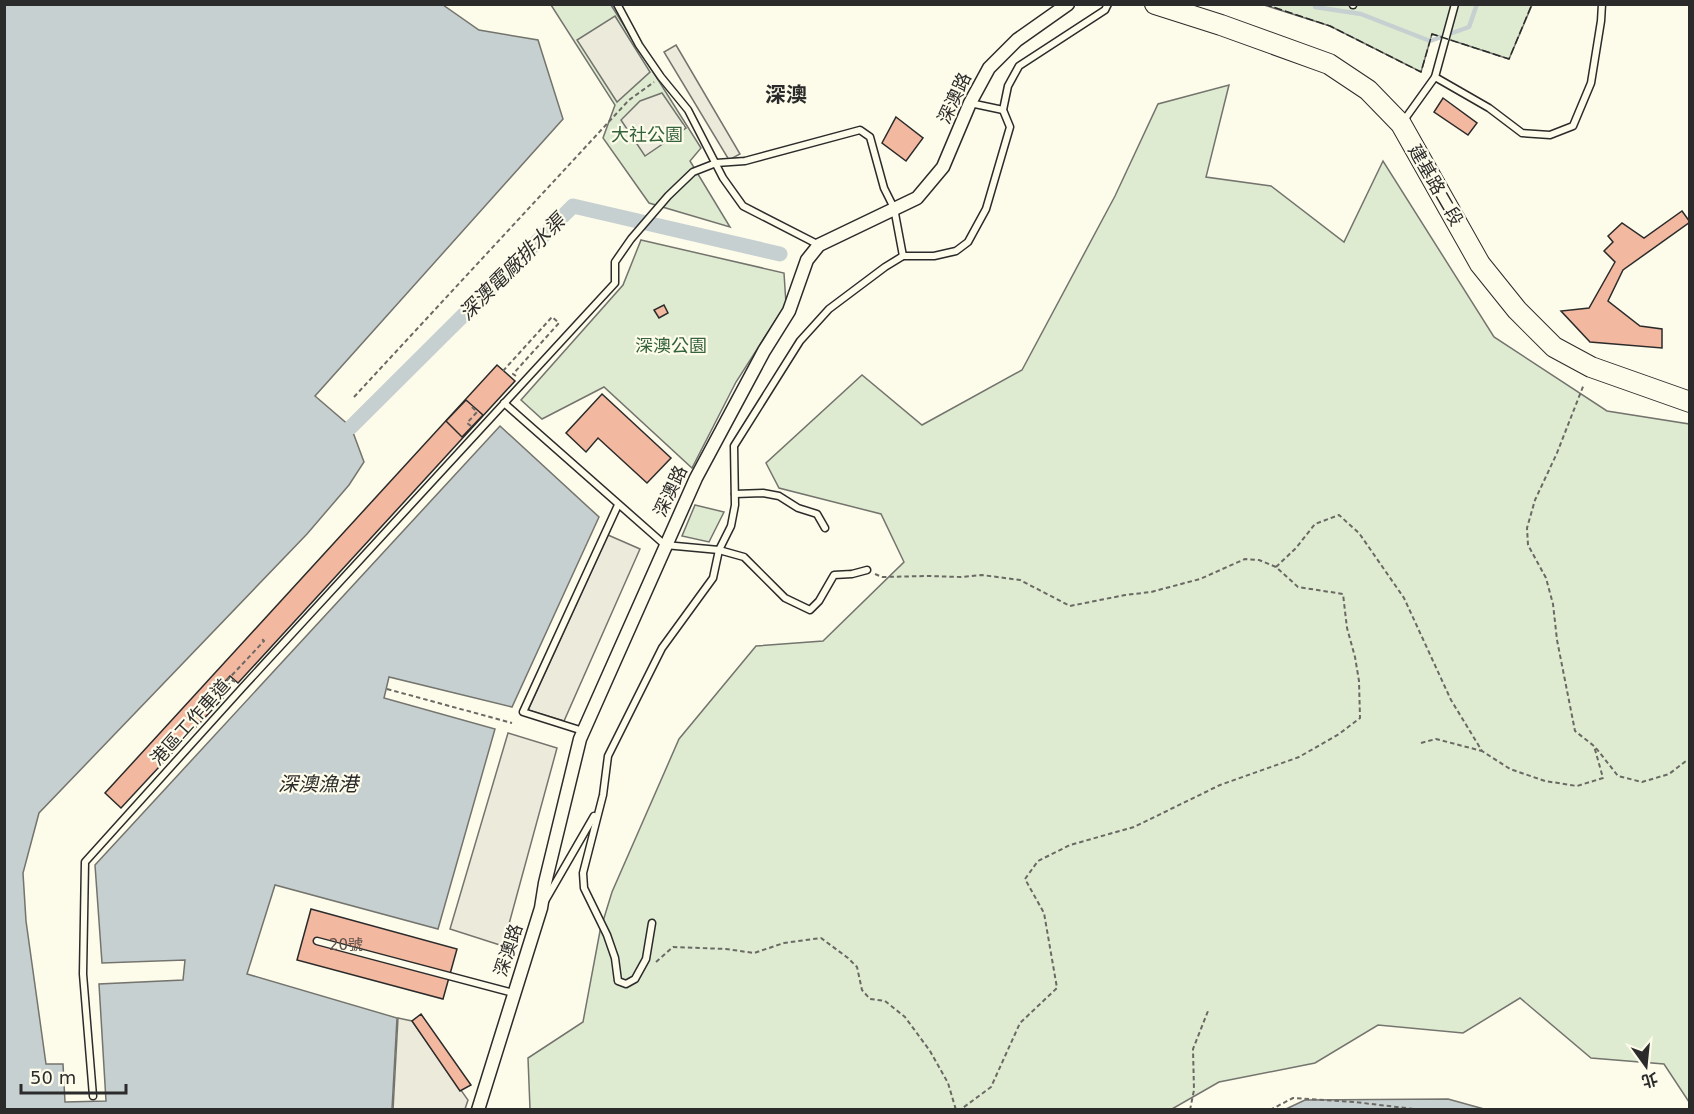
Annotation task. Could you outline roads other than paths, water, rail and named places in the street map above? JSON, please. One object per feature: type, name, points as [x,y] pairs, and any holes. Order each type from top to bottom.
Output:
[{"type":"main road","name":"建基路二段","points":[[1155,4],[1329,64],[1368,90],[1401,124],[1480,264],[1517,310],[1554,347],[1591,366],[1689,402]]},
{"type":"street","name":"深澳路","points":[[478,1110],[541,908],[580,739],[696,478],[764,351],[789,311],[807,260],[819,245],[917,198],[943,167],[970,103],[989,68],[1017,40],[1068,4]]},
{"type":"lane","points":[[617,4],[639,45],[688,110],[723,178],[743,206],[819,245]]},
{"type":"lane","points":[[652,923],[646,959],[635,979],[626,984],[618,981],[615,958],[607,935],[584,888],[583,873],[603,795],[608,756],[662,648],[713,578],[719,550],[731,526],[735,505],[734,446],[800,341],[829,309],[903,256],[934,256],[956,251],[968,242],[986,209],[1010,127],[1003,110],[1008,86],[1019,66],[1105,10],[1108,4]]},
{"type":"lane","points":[[1401,124],[1435,77],[1455,4]]},
{"type":"lane","points":[[1435,77],[1489,108],[1522,133],[1550,135],[1573,126],[1591,83],[1603,5]]},
{"type":"lane","points":[[970,103],[1003,110]]},
{"type":"lane","name":"港區工作車道","points":[[93,1096],[83,974],[85,862],[615,283],[615,262],[631,239],[668,196],[693,172],[716,163],[745,160],[860,129],[870,137],[884,188],[894,208]]},
{"type":"lane","points":[[894,208],[903,256]]},
{"type":"lane","points":[[504,403],[665,545],[719,550],[744,557],[786,598],[810,610],[819,601],[834,575],[867,570]]},
{"type":"lane","points":[[735,494],[763,493],[779,496],[798,508],[817,514],[825,528]]},
{"type":"lane","points":[[584,732],[524,712],[618,505]]},
{"type":"lane","points":[[541,908],[599,808]]},
{"type":"lane","points":[[317,941],[513,993]]},
{"type":"water","name":"深澳漁港","points":[[5,4],[443,5],[479,30],[538,40],[563,119],[315,396],[351,427],[364,462],[349,485],[307,534],[39,813],[23,873],[26,921],[46,1064],[63,1064],[65,1102],[106,1101],[99,984],[183,980],[185,960],[102,963],[95,865],[500,426],[599,517],[512,707],[389,677],[384,698],[495,729],[438,929],[275,885],[247,974],[397,1018],[392,1109],[5,1109]]},
{"type":"water","points":[[1448,1099],[1484,1109],[1286,1109],[1305,1100]]},
{"type":"waterway","name":"深澳電廠排水渠","points":[[1315,7],[1361,14],[1430,41],[1469,27],[1477,4]]},
{"type":"waterway","name":"深澳電廠排水渠","points":[[351,427],[573,206],[780,254]]},
{"type":"district","name":"深澳","points":[[786,95]]},
{"type":"park label","name":"大社公園","points":[[647,134]]},
{"type":"park label","name":"深澳公園","points":[[671,345]]}]
